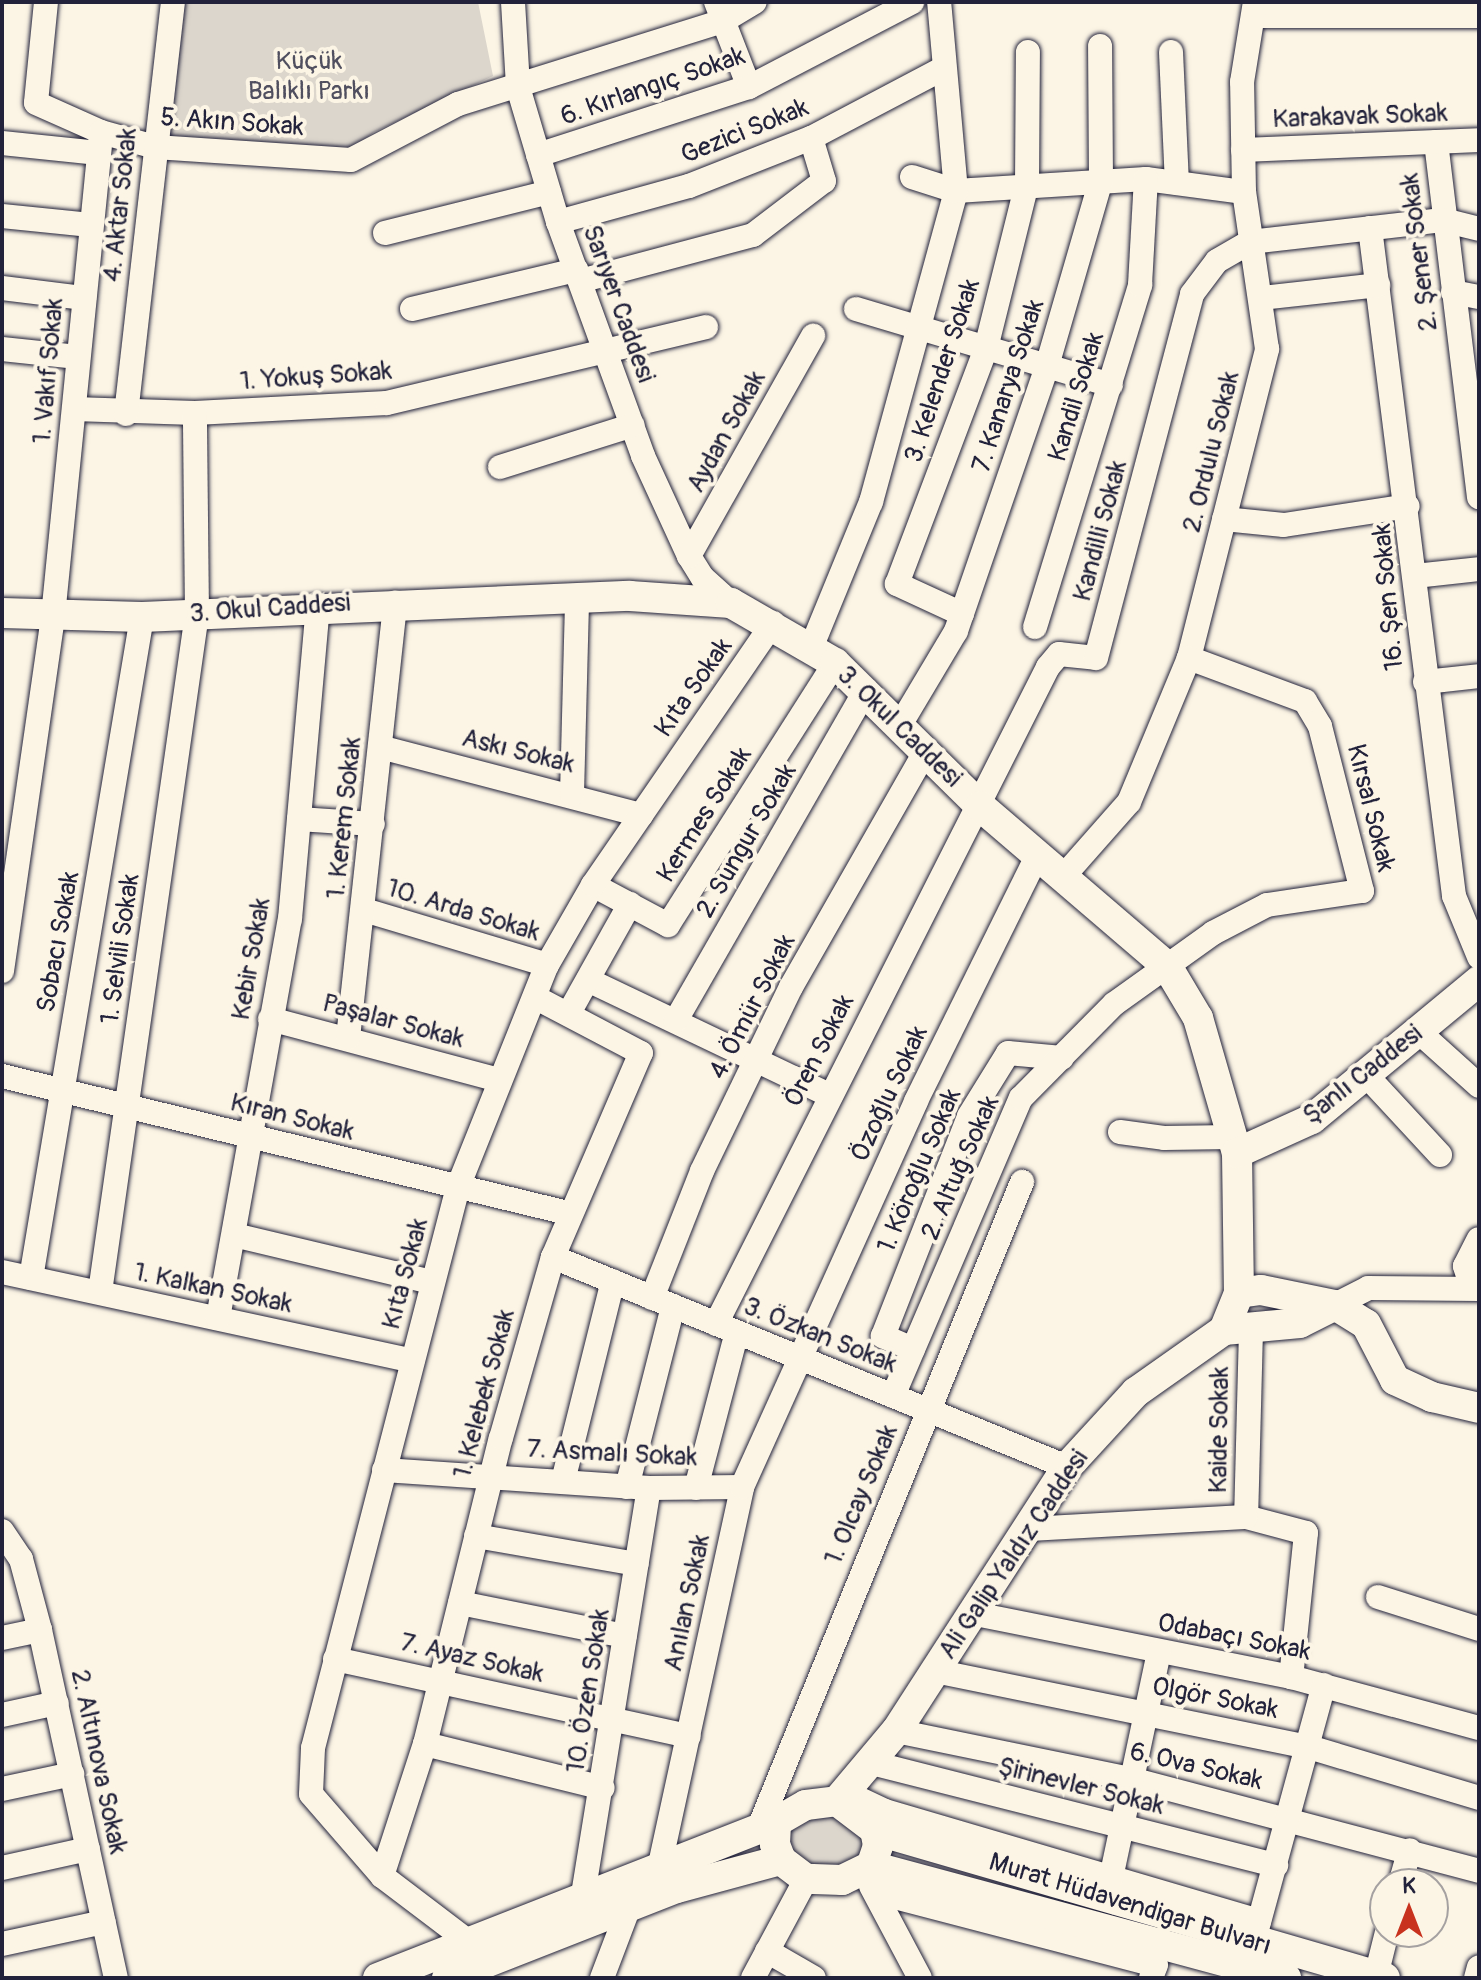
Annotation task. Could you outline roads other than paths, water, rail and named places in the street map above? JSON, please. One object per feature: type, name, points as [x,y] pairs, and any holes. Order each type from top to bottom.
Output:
[{"type":"main road","name":"3. Okul Caddesi","points":[[2,613],[142,617],[318,605],[630,596],[731,603],[773,623],[823,656],[866,690],[980,806],[1167,966],[1198,1018],[1235,1145],[1239,1293]]},
{"type":"main road","name":"Şanlı Caddesi","points":[[1235,1145],[1312,1119],[1479,981]]},
{"type":"main road","points":[[1335,1305],[1300,1323],[1237,1330],[1239,1293],[1261,1290],[1335,1305],[1366,1324],[1395,1380],[1432,1397],[1479,1408]]},
{"type":"main road","name":"Ali Galip Yaldız Caddesi","points":[[841,1797],[896,1731],[976,1614],[1067,1467],[1136,1392],[1237,1330]]},
{"type":"main road","points":[[378,1978],[582,1901],[767,1826],[806,1805],[841,1797],[875,1830],[878,1846],[870,1877],[826,1882],[806,1879],[781,1860],[767,1826]]},
{"type":"main road","name":"Murat Hüdavendigar Bulvarı","points":[[875,1830],[1249,1952],[1286,1978]]},
{"type":"main road","points":[[447,1978],[629,1907],[781,1860]]},
{"type":"main road","name":"Murat Hüdavendigar Bulvarı","points":[[870,1877],[1380,1977]]},
{"type":"street","name":"5. Akın Sokak","points":[[46,2],[36,103],[99,143],[351,160],[458,104],[518,87],[720,11],[755,2]]},
{"type":"street","name":"4. Aktar Sokak","points":[[126,414],[173,2]]},
{"type":"street","points":[[499,2],[512,32]]},
{"type":"street","name":"Sarıyer Caddesi","points":[[513,2],[512,32],[518,87],[558,222],[633,425],[689,556],[703,578],[731,603]]},
{"type":"street","name":"6. Kırlangıç Sokak","points":[[538,155],[749,87],[912,2]]},
{"type":"street","points":[[823,656],[922,329],[956,191],[939,2]]},
{"type":"street","points":[[1255,9],[1479,16]]},
{"type":"street","name":"2. Ordulu Sokak","points":[[1062,878],[1129,802],[1189,658],[1267,349],[1244,192],[1242,82],[1255,9]]},
{"type":"street","points":[[720,11],[749,87]]},
{"type":"street","name":"7. Kanarya Sokak","points":[[900,725],[962,614],[1047,366],[1101,180],[1100,46]]},
{"type":"street","name":"3. Kelender Sokak","points":[[962,614],[897,584],[986,348],[1027,184],[1028,52]]},
{"type":"street","points":[[1171,52],[1177,183]]},
{"type":"street","name":"Gezici Sokak","points":[[558,222],[689,186],[811,138],[944,68]]},
{"type":"street","points":[[412,309],[753,235],[824,181],[811,138]]},
{"type":"street","name":"Karakavak Sokak","points":[[1243,150],[1479,140]]},
{"type":"street","name":"2. Şener Sokak","points":[[1436,142],[1453,292],[1470,355],[1479,497]]},
{"type":"street","points":[[2,143],[99,143]]},
{"type":"street","name":"1. Vakıf Sokak","points":[[2,971],[53,616],[99,143]]},
{"type":"street","points":[[912,177],[956,191],[1027,184],[1146,179],[1244,192]]},
{"type":"street","name":"Kandil Sokak","points":[[1035,627],[1140,285],[1146,179]]},
{"type":"street","points":[[385,233],[549,192]]},
{"type":"street","points":[[2,216],[91,225]]},
{"type":"street","points":[[1250,242],[1443,220],[1479,229]]},
{"type":"street","name":"16. Şen Sokak","points":[[1370,228],[1408,506],[1425,682],[1454,896],[1479,957]]},
{"type":"street","name":"Kandilli Sokak","points":[[980,806],[1048,667],[1059,654],[1096,658],[1192,294],[1217,261],[1250,242]]},
{"type":"street","points":[[1261,298],[1378,285]]},
{"type":"street","points":[[2,288],[84,298]]},
{"type":"street","points":[[1453,292],[1479,297]]},
{"type":"street","points":[[856,309],[1111,385]]},
{"type":"street","name":"1. Yokuş Sokak","points":[[74,409],[126,414],[195,413],[387,403],[706,327]]},
{"type":"street","name":"Aydan Sokak","points":[[689,556],[813,336]]},
{"type":"street","points":[[2,349],[78,357]]},
{"type":"street","name":"1. Selvili Sokak","points":[[100,1292],[197,614],[195,413]]},
{"type":"street","points":[[500,467],[633,425]]},
{"type":"street","points":[[1224,519],[1284,525],[1408,506]]},
{"type":"street","points":[[1415,576],[1479,569]]},
{"type":"street","points":[[572,794],[577,598]]},
{"type":"street","name":"1. Kerem Sokak","points":[[348,1038],[395,603]]},
{"type":"street","name":"Kebir Sokak","points":[[218,1318],[290,919],[318,605]]},
{"type":"street","name":"Sobacı Sokak","points":[[31,1278],[142,617]]},
{"type":"street","name":"Kıta Sokak","points":[[469,1942],[382,1876],[311,1794],[313,1748],[458,1187],[547,965],[593,885],[773,623]]},
{"type":"street","name":"Kermes Sokak","points":[[593,885],[668,925],[823,656]]},
{"type":"street","name":"Kırsal Sokak","points":[[1167,966],[1213,933],[1267,905],[1362,891],[1320,726],[1305,701],[1189,658]]},
{"type":"street","points":[[1425,682],[1479,676]]},
{"type":"street","name":"2. Sungur Sokak","points":[[676,1020],[866,690]]},
{"type":"street","name":"Askı Sokak","points":[[380,747],[572,794],[641,815]]},
{"type":"street","name":"4. Ömür Sokak","points":[[638,1488],[663,1302],[702,1171],[791,987],[925,752]]},
{"type":"street","name":"Ören Sokak","points":[[696,1488],[727,1328],[829,1095],[980,806]]},
{"type":"street","points":[[299,819],[373,824]]},
{"type":"street","name":"Özoğlu Sokak","points":[[799,1358],[916,1101],[1037,856]]},
{"type":"street","points":[[569,1013],[630,904]]},
{"type":"street","name":"10. Arda Sokak","points":[[364,910],[547,965]]},
{"type":"street","name":"2. Altuğ Sokak","points":[[893,1396],[1021,1098],[1114,1004],[1167,966]]},
{"type":"street","points":[[588,980],[759,1058],[829,1095]]},
{"type":"street","name":"1. Kelebek Sokak","points":[[382,1876],[425,1744],[492,1475],[553,1257],[568,1213],[641,1053],[535,997]]},
{"type":"street","name":"Paşalar Sokak","points":[[270,1019],[500,1080]]},
{"type":"street","points":[[1419,1032],[1479,1086]]},
{"type":"street","name":"1. Köroğlu Sokak","points":[[913,1349],[883,1336],[969,1116],[1008,1053],[1062,1058]]},
{"type":"street","points":[[1366,1075],[1440,1155]]},
{"type":"street","name":"Kıran Sokak","points":[[2,1076],[568,1213]]},
{"type":"street","points":[[1120,1132],[1235,1145]]},
{"type":"street","name":"1. Olcay Sokak","points":[[767,1826],[928,1411],[1022,1182]]},
{"type":"street","points":[[234,1235],[432,1282]]},
{"type":"street","points":[[1335,1305],[1368,1288],[1476,1288],[1465,1266],[1479,1239]]},
{"type":"street","name":"3. Özkan Sokak","points":[[553,1257],[1067,1467]]},
{"type":"street","name":"1. Kalkan Sokak","points":[[2,1272],[412,1361]]},
{"type":"street","points":[[563,1481],[613,1281]]},
{"type":"street","name":"Kaide Sokak","points":[[1237,1330],[1246,1517],[1306,1533],[1291,1677]]},
{"type":"street","name":"Anılan Sokak","points":[[659,1869],[742,1487],[799,1358]]},
{"type":"street","name":"7. Asmalı Sokak","points":[[384,1470],[492,1475],[638,1488],[742,1487]]},
{"type":"street","name":"10. Özen Sokak","points":[[582,1901],[603,1788],[637,1564],[638,1488]]},
{"type":"street","points":[[1028,1529],[1246,1517]]},
{"type":"street","name":"2. Altınova Sokak","points":[[2,1531],[40,1630],[116,1978]]},
{"type":"street","points":[[476,1536],[637,1564]]},
{"type":"street","points":[[1378,1597],[1479,1629]]},
{"type":"street","points":[[460,1603],[625,1636]]},
{"type":"street","name":"Odabaçı Sokak","points":[[976,1614],[1291,1677],[1479,1728]]},
{"type":"street","points":[[2,1638],[40,1630]]},
{"type":"street","points":[[1111,1878],[1135,1780],[1159,1652]]},
{"type":"street","name":"7. Ayaz Sokak","points":[[335,1659],[441,1679],[689,1736]]},
{"type":"street","name":"Olgör Sokak","points":[[935,1671],[1309,1747],[1479,1798]]},
{"type":"street","points":[[841,1797],[1111,1878],[1249,1952],[1291,1818],[1324,1685]]},
{"type":"street","points":[[2,1715],[57,1703]]},
{"type":"street","name":"6. Ova Sokak","points":[[896,1731],[1135,1780],[1291,1818],[1479,1871]]},
{"type":"street","points":[[425,1744],[603,1788]]},
{"type":"street","name":"Şirinevler Sokak","points":[[872,1763],[1276,1865]]},
{"type":"street","points":[[2,1789],[72,1774]]},
{"type":"street","points":[[2,1868],[88,1849]]},
{"type":"street","points":[[1405,1868],[1410,1850]]},
{"type":"street","points":[[870,1877],[1153,1972]]},
{"type":"street","points":[[870,1877],[920,1978]]},
{"type":"street","points":[[753,1978],[806,1879]]},
{"type":"street","points":[[602,1978],[629,1907]]},
{"type":"street","points":[[2,1944],[104,1922]]},
{"type":"street","points":[[1380,1977],[1385,1948]]},
{"type":"street","points":[[767,1951],[814,1978]]},
{"type":"street","points":[[1476,1978],[1479,1967]]},
{"type":"park label","name":"Küçük Balıklı Parkı","points":[[309,77]]}]
